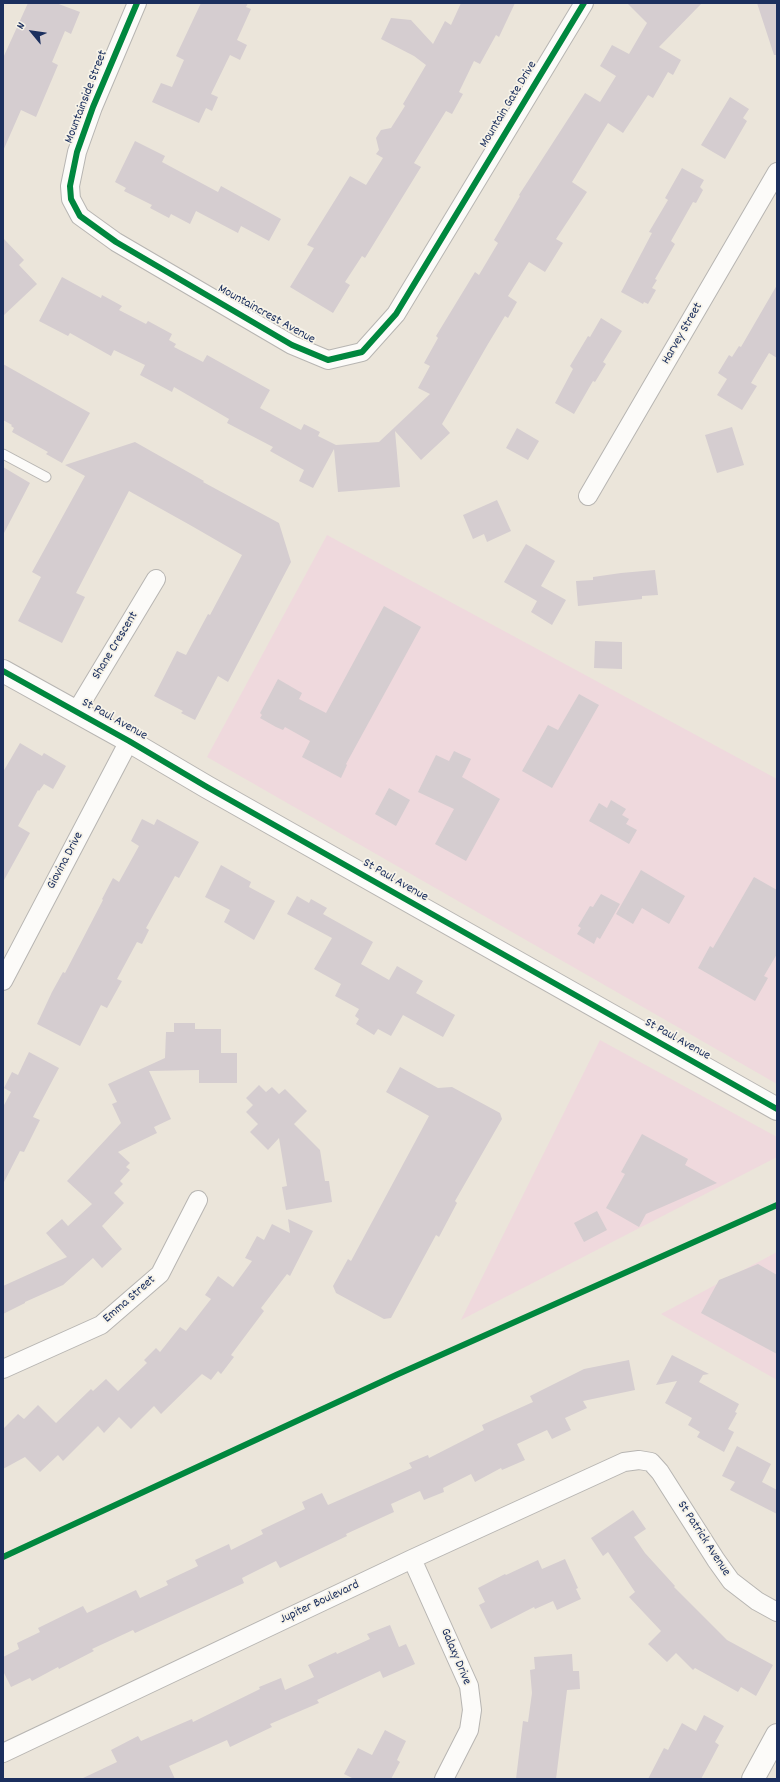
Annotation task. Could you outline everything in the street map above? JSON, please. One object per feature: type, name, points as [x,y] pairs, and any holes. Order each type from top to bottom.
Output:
[{"type":"main road","name":"St Paul Avenue","points":[[3,672],[129,741],[777,1109]]},
{"type":"main road","points":[[753,1779],[777,1735]]},
{"type":"street","name":"Mountainside Street","points":[[137,3],[93,107],[77,152],[70,186],[71,199],[80,216],[116,242],[189,285]]},
{"type":"street","name":"Mountain Gate Drive","points":[[453,219],[584,3]]},
{"type":"street","name":"Harvey Street","points":[[588,496],[777,172]]},
{"type":"street","name":"Mountaincrest Avenue","points":[[189,285],[292,345],[328,360],[350,355],[362,352],[396,314],[453,219]]},
{"type":"street","name":"Shane Crescent","points":[[76,712],[156,580]]},
{"type":"street","name":"Giovina Drive","points":[[3,981],[129,741]]},
{"type":"street","name":"Emma Street","points":[[3,1369],[101,1324],[160,1274],[198,1200]]},
{"type":"street","name":"Jupiter Boulevard","points":[[3,1753],[412,1559],[624,1462],[639,1460]]},
{"type":"street","name":"St Patrick Avenue","points":[[639,1460],[651,1462],[660,1472],[731,1581],[757,1601],[777,1612]]},
{"type":"street","name":"Galaxy Drive","points":[[412,1559],[468,1686],[472,1710],[469,1730],[444,1779]]},
{"type":"lane","points":[[3,454],[46,477]]},
{"type":"shaded area","points":[[327,535],[777,779],[777,1084],[207,757]]},
{"type":"shaded area","points":[[600,1040],[777,1137],[777,1157],[461,1320]]},
{"type":"shaded area","points":[[777,1252],[777,1380],[661,1314]]},
{"type":"building","points":[[28,3],[56,3],[80,12],[71,34],[65,31],[52,62],[58,65],[36,117],[21,110],[3,151],[3,58]]},
{"type":"building","points":[[201,3],[248,3],[246,7],[251,9],[237,40],[247,45],[240,60],[230,55],[211,94],[218,97],[212,111],[206,108],[199,123],[152,102],[161,83],[172,87],[184,60],[176,56]]},
{"type":"building","points":[[461,3],[515,3],[499,37],[496,35],[480,64],[474,61],[459,92],[463,94],[452,114],[446,111],[414,163],[421,167],[365,258],[362,256],[345,282],[350,285],[333,313],[290,287],[314,248],[307,245],[350,176],[366,185],[383,158],[376,154],[379,150],[376,138],[381,130],[391,128],[405,106],[403,104],[426,65],[414,56],[381,39],[391,18],[411,20],[433,44],[445,21],[451,25]]},
{"type":"building","points":[[627,3],[702,3],[659,47],[681,60],[673,75],[668,72],[653,98],[648,95],[623,133],[608,123],[572,182],[587,192],[556,239],[563,243],[545,272],[529,262],[508,296],[517,302],[508,318],[505,316],[442,424],[450,433],[421,460],[395,431],[400,487],[338,492],[334,449],[313,488],[299,481],[304,470],[270,451],[273,447],[227,423],[229,419],[174,387],[172,392],[140,375],[145,365],[114,350],[111,356],[70,333],[68,336],[39,321],[62,277],[101,298],[102,295],[122,306],[119,310],[146,324],[148,321],[172,334],[169,340],[176,344],[174,347],[203,362],[207,355],[270,390],[260,408],[301,430],[304,424],[320,432],[318,436],[336,445],[379,442],[430,394],[418,388],[430,366],[424,363],[438,338],[436,336],[475,272],[479,275],[498,243],[494,240],[520,196],[519,195],[585,93],[600,102],[616,76],[600,66],[612,45],[629,54],[647,23]]},
{"type":"building","points":[[757,3],[777,3],[777,55],[774,55]]},
{"type":"building","points":[[730,97],[749,109],[743,118],[747,121],[725,159],[701,145]]},
{"type":"building","points":[[135,141],[165,156],[162,162],[218,192],[221,186],[281,219],[269,241],[241,226],[238,233],[196,211],[190,224],[171,214],[169,218],[150,208],[152,205],[124,191],[126,188],[115,182]]},
{"type":"building","points":[[682,168],[704,180],[700,187],[703,190],[696,203],[693,202],[671,241],[675,244],[655,279],[657,280],[652,288],[656,290],[648,304],[644,302],[643,304],[621,292],[652,233],[649,232],[668,200],[665,198]]},
{"type":"building","points":[[3,238],[24,260],[19,265],[37,284],[3,316]]},
{"type":"building","points":[[777,285],[777,358],[769,353],[751,383],[757,386],[742,410],[717,395],[727,379],[718,373],[729,355],[732,357],[739,346],[741,347]]},
{"type":"building","points":[[601,318],[622,331],[603,362],[606,364],[595,382],[593,381],[574,414],[555,403],[573,369],[570,366]]},
{"type":"building","points":[[3,364],[90,413],[62,463],[46,454],[48,452],[12,432],[14,428],[11,426],[12,425],[3,420]]},
{"type":"building","points":[[732,427],[744,465],[717,473],[705,435]]},
{"type":"building","points":[[517,428],[539,441],[528,460],[506,448]]},
{"type":"building","points":[[135,442],[204,481],[203,482],[279,523],[291,562],[228,682],[218,676],[195,720],[181,713],[183,711],[154,696],[177,651],[186,655],[208,614],[210,615],[242,555],[190,525],[129,491],[76,593],[85,597],[62,643],[18,621],[41,577],[32,572],[85,476],[65,465]]},
{"type":"building","points":[[3,467],[30,483],[3,535]]},
{"type":"building","points":[[497,500],[511,531],[487,542],[484,534],[473,539],[463,515]]},
{"type":"building","points":[[526,544],[555,561],[541,586],[566,600],[552,625],[531,612],[537,601],[504,582]]},
{"type":"building","points":[[655,570],[658,595],[642,596],[642,599],[578,606],[576,581],[593,580],[593,577],[621,573]]},
{"type":"building","points":[[384,606],[421,627],[346,764],[347,765],[341,778],[302,757],[310,741],[285,727],[283,730],[276,727],[260,718],[262,715],[260,713],[278,679],[302,693],[299,699],[326,713]]},
{"type":"building","points":[[595,641],[622,642],[622,669],[594,668]]},
{"type":"building","points":[[579,694],[599,705],[552,788],[522,771],[548,725],[558,730]]},
{"type":"building","points":[[20,743],[42,756],[44,753],[66,766],[53,789],[44,784],[39,791],[38,790],[18,826],[30,833],[3,882],[3,772]]},
{"type":"building","points":[[454,751],[471,759],[462,777],[500,799],[466,861],[435,844],[454,809],[418,792],[436,755],[449,761]]},
{"type":"building","points":[[389,788],[410,800],[396,826],[375,814]]},
{"type":"building","points":[[611,800],[626,809],[622,815],[629,819],[626,824],[637,830],[629,844],[589,821],[599,803],[607,808]]},
{"type":"building","points":[[142,819],[154,825],[157,819],[199,842],[179,878],[175,876],[146,928],[149,930],[142,944],[137,942],[117,979],[122,981],[107,1008],[101,1005],[80,1046],[37,1024],[52,992],[63,972],[65,973],[113,878],[119,882],[139,846],[131,841]]},
{"type":"building","points":[[221,865],[251,882],[249,887],[275,901],[254,940],[224,922],[230,910],[205,897]]},
{"type":"building","points":[[641,870],[685,896],[669,924],[642,908],[633,924],[616,914]]},
{"type":"building","points":[[754,877],[777,890],[777,954],[764,976],[768,978],[755,1001],[698,968],[710,946],[713,948]]},
{"type":"building","points":[[601,894],[620,904],[600,939],[597,937],[594,944],[577,934],[581,928],[578,926],[590,906],[593,907]]},
{"type":"building","points":[[297,896],[309,903],[311,899],[327,908],[323,914],[373,942],[361,964],[389,980],[397,966],[423,981],[416,993],[455,1015],[443,1037],[403,1015],[391,1036],[378,1029],[374,1035],[356,1024],[359,1019],[355,1016],[359,1009],[335,996],[341,984],[314,969],[332,938],[287,914]]},
{"type":"building","points":[[174,1023],[195,1023],[195,1029],[221,1029],[221,1053],[237,1053],[237,1083],[199,1083],[199,1070],[149,1071],[171,1119],[154,1127],[157,1133],[118,1152],[130,1163],[126,1167],[130,1170],[120,1181],[123,1184],[114,1193],[124,1203],[102,1226],[122,1249],[102,1268],[93,1258],[63,1285],[25,1302],[3,1314],[3,1286],[67,1257],[46,1233],[62,1219],[68,1226],[92,1204],[67,1181],[121,1123],[112,1104],[117,1102],[108,1084],[165,1058],[166,1032],[174,1032]]},
{"type":"building","points":[[29,1052],[59,1068],[33,1117],[40,1120],[24,1152],[20,1151],[3,1184],[3,1107],[11,1092],[4,1088],[12,1072],[18,1075]]},
{"type":"building","points":[[400,1067],[438,1088],[452,1087],[500,1113],[502,1119],[455,1201],[457,1203],[439,1237],[436,1235],[391,1318],[384,1319],[336,1293],[333,1286],[348,1259],[351,1261],[429,1116],[386,1092]]},
{"type":"building","points":[[259,1085],[266,1092],[272,1087],[279,1094],[285,1089],[307,1111],[294,1124],[320,1150],[325,1181],[329,1181],[332,1202],[286,1210],[282,1187],[287,1186],[279,1138],[268,1150],[250,1132],[258,1124],[246,1112],[253,1105],[246,1098]]},
{"type":"building","points":[[642,1134],[688,1159],[685,1165],[717,1183],[646,1214],[639,1227],[606,1208],[625,1174],[621,1172]]},
{"type":"building","points":[[597,1211],[607,1230],[584,1242],[574,1223]]},
{"type":"building","points":[[288,1219],[313,1231],[290,1276],[287,1274],[261,1308],[264,1311],[231,1355],[234,1357],[221,1374],[218,1371],[211,1380],[202,1374],[161,1414],[154,1406],[131,1429],[119,1417],[104,1433],[98,1426],[63,1461],[58,1455],[40,1472],[25,1457],[3,1469],[3,1429],[18,1414],[24,1419],[38,1405],[56,1423],[91,1389],[93,1391],[106,1379],[118,1391],[147,1363],[144,1360],[156,1348],[160,1352],[180,1327],[186,1331],[211,1299],[205,1295],[218,1276],[233,1287],[252,1261],[245,1258],[257,1236],[264,1240],[272,1224],[290,1233]]},
{"type":"building","points":[[758,1264],[777,1275],[777,1354],[701,1313],[719,1280]]},
{"type":"building","points":[[672,1355],[709,1374],[703,1375],[699,1382],[739,1404],[735,1412],[737,1413],[728,1429],[734,1432],[724,1452],[697,1437],[700,1432],[688,1425],[692,1418],[665,1403],[677,1381],[656,1385]]},
{"type":"building","points":[[629,1360],[635,1390],[583,1401],[587,1408],[565,1418],[571,1430],[552,1439],[547,1430],[517,1444],[525,1460],[502,1470],[501,1468],[475,1482],[471,1474],[443,1488],[444,1492],[424,1500],[420,1491],[391,1504],[394,1512],[346,1534],[347,1536],[280,1568],[276,1561],[242,1578],[244,1583],[135,1633],[133,1630],[92,1649],[94,1651],[59,1669],[58,1667],[32,1681],[30,1678],[11,1687],[3,1671],[3,1657],[19,1649],[17,1643],[40,1632],[38,1628],[83,1606],[87,1613],[136,1590],[140,1598],[168,1585],[166,1581],[198,1566],[195,1560],[229,1544],[231,1550],[263,1534],[261,1530],[305,1509],[302,1502],[322,1493],[328,1505],[412,1468],[409,1463],[428,1455],[429,1458],[484,1430],[482,1425],[533,1402],[530,1396],[584,1369]]},
{"type":"building","points":[[737,1446],[771,1464],[762,1482],[777,1490],[777,1514],[730,1490],[735,1482],[722,1476]]},
{"type":"building","points":[[633,1510],[646,1529],[634,1537],[645,1553],[675,1586],[674,1587],[727,1640],[773,1665],[756,1696],[741,1687],[738,1692],[695,1668],[693,1670],[676,1653],[667,1662],[648,1644],[661,1631],[629,1597],[635,1592],[608,1552],[603,1556],[591,1538]]},
{"type":"building","points":[[565,1559],[578,1588],[576,1589],[581,1599],[557,1610],[553,1601],[535,1609],[534,1607],[491,1629],[479,1605],[485,1602],[478,1588],[505,1574],[506,1575],[538,1560],[542,1569]]},
{"type":"building","points":[[390,1625],[399,1647],[406,1644],[415,1664],[383,1678],[380,1671],[317,1700],[319,1703],[270,1724],[272,1727],[230,1747],[227,1740],[169,1766],[175,1779],[81,1779],[117,1762],[111,1750],[138,1736],[141,1741],[192,1719],[193,1722],[260,1689],[259,1687],[281,1678],[285,1690],[314,1677],[308,1665],[370,1639],[367,1634]]},
{"type":"building","points":[[572,1654],[573,1671],[579,1671],[580,1689],[567,1690],[556,1779],[516,1779],[523,1721],[528,1722],[532,1693],[530,1670],[535,1669],[534,1657]]},
{"type":"building","points":[[704,1715],[724,1726],[715,1742],[719,1745],[701,1779],[648,1779],[664,1748],[668,1750],[682,1723],[696,1731]]},
{"type":"building","points":[[385,1730],[406,1741],[397,1760],[400,1762],[391,1779],[354,1779],[344,1774],[358,1748],[372,1755]]},
{"type":"cycle path","points":[[137,3],[93,107],[77,152],[70,186],[71,199],[80,216],[116,242],[292,345],[328,360],[362,352],[396,314],[584,3]]},
{"type":"cycle path","points":[[3,671],[777,1109]]},
{"type":"cycle path","points":[[3,1557],[396,1375],[777,1205]]}]
